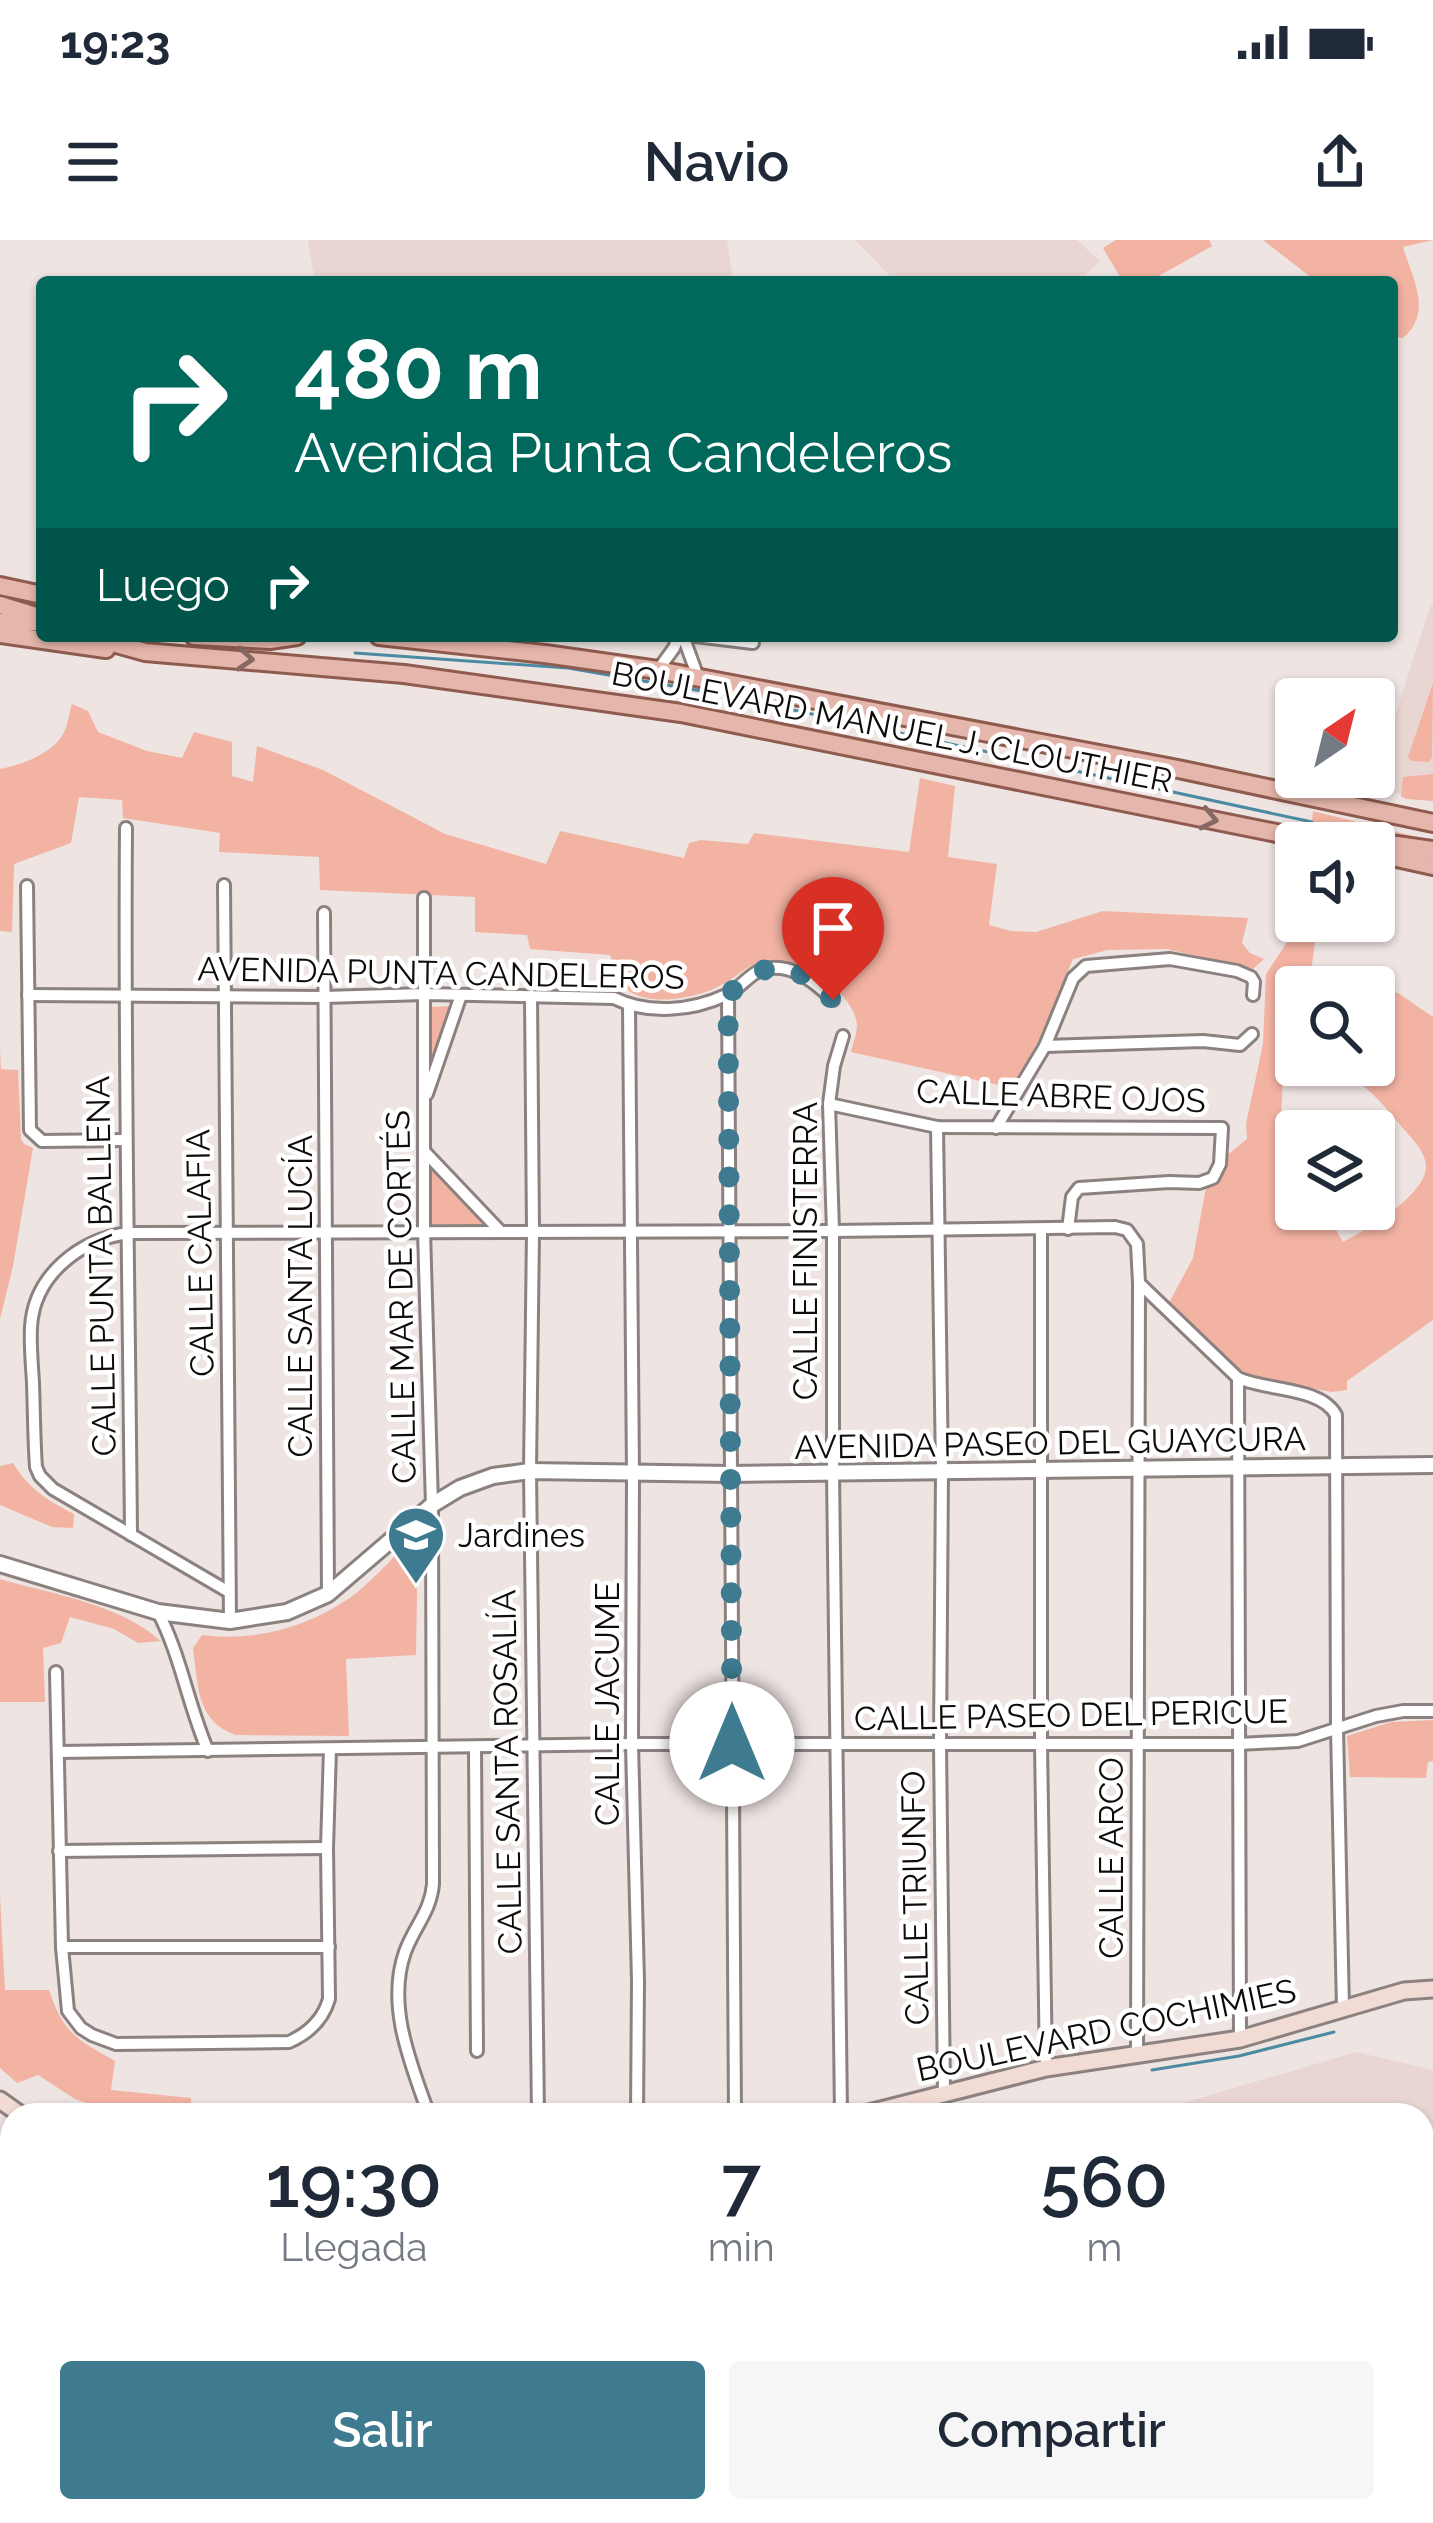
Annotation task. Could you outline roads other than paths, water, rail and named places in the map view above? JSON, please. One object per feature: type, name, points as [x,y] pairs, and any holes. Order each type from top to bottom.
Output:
[{"type":"main road","points":[[0,586],[36,594]]},
{"type":"main road","points":[[0,605],[36,618]]},
{"type":"main road","points":[[0,622],[36,620]]},
{"type":"main road","points":[[0,634],[36,640]]},
{"type":"main road","points":[[48,642],[145,652]]},
{"type":"main road","name":"BOULEVARD MANUEL J. CLOUTHIER","points":[[109,642],[145,652],[418,675],[688,715],[1275,833]]},
{"type":"main road","name":"BOULEVARD MANUEL J. CLOUTHIER","points":[[504,643],[1427,820]]},
{"type":"main road","points":[[1395,845],[1433,850]]},
{"type":"main road","points":[[1395,858],[1433,866]]},
{"type":"main road","name":"BOULEVARD COCHIMIES","points":[[904,2103],[1046,2068],[1240,2039],[1404,1991],[1433,1989]]},
{"type":"street","points":[[658,670],[677,642]]},
{"type":"street","points":[[683,642],[698,677]]},
{"type":"street","points":[[746,642],[754,643]]},
{"type":"street","name":"CALLE PUNTA BALLENA","points":[[126,828],[130,1535]]},
{"type":"street","name":"CALLE CALAFIA","points":[[224,885],[230,1621]]},
{"type":"street","points":[[27,886],[30,1130],[42,1141],[125,1140]]},
{"type":"street","name":"CALLE MAR DE CORTÉS","points":[[424,898],[432,1896],[399,1969],[398,2001],[404,2039],[425,2103]]},
{"type":"street","name":"CALLE SANTA LUCÍA","points":[[324,913],[328,1594]]},
{"type":"street","points":[[996,1128],[1046,1046],[1073,978],[1086,966],[1171,959],[1237,971],[1251,977],[1253,994]]},
{"type":"street","name":"AVENIDA PUNTA CANDELEROS","points":[[28,995],[614,998],[629,1005],[676,1009],[728,994],[759,971],[782,968],[813,979],[833,1000]]},
{"type":"street","points":[[728,994],[735,2103]]},
{"type":"street","points":[[424,1102],[461,995]]},
{"type":"street","name":"CALLE SANTA ROSALÍA","points":[[531,997],[530,1471],[538,2103]]},
{"type":"street","name":"CALLE JACUME","points":[[629,1005],[637,2103]]},
{"type":"street","points":[[1046,1046],[1203,1041],[1240,1045],[1252,1034]]},
{"type":"street","name":"CALLE FINISTERRA","points":[[841,2103],[829,1104],[843,1036]]},
{"type":"street","name":"CALLE ABRE OJOS","points":[[829,1104],[937,1127],[1222,1128],[1220,1163],[1208,1182],[1079,1188],[1072,1197],[1068,1229]]},
{"type":"street","name":"CALLE TRIUNFO","points":[[937,1127],[944,2092]]},
{"type":"street","points":[[424,1151],[500,1231]]},
{"type":"street","name":"CALLE ARCO","points":[[1068,1229],[1115,1227],[1131,1232],[1137,1244],[1137,2054]]},
{"type":"street","points":[[1041,1229],[1046,2068]]},
{"type":"street","points":[[230,1592],[52,1490],[40,1476],[35,1458],[31,1324],[40,1292],[53,1270],[91,1242],[129,1234],[1068,1229]]},
{"type":"street","points":[[1138,1283],[1238,1378],[1255,1386],[1314,1396],[1333,1408],[1343,2009]]},
{"type":"street","points":[[1238,1378],[1240,2039]]},
{"type":"street","name":"AVENIDA PASEO DEL GUAYCURA","points":[[0,1564],[158,1612],[230,1621],[286,1612],[328,1594],[432,1505],[477,1480],[530,1471],[730,1474],[1433,1465]]},
{"type":"street","points":[[158,1612],[173,1642],[208,1750]]},
{"type":"street","points":[[56,1672],[62,1947],[68,2011],[81,2028],[104,2041],[290,2042],[315,2026],[329,1999],[330,1750]]},
{"type":"street","name":"CALLE PASEO DEL PERICUE","points":[[58,1752],[632,1744],[1238,1744],[1298,1741],[1376,1716],[1433,1711]]},
{"type":"street","points":[[475,1747],[477,2051]]},
{"type":"street","points":[[59,1851],[327,1849]]},
{"type":"street","points":[[62,1947],[329,1947]]},
{"type":"waterway","points":[[355,653],[568,668],[719,694],[1312,822]]},
{"type":"waterway","points":[[1152,2070],[1239,2056],[1334,2032]]},
{"type":"place","name":"Jardines","points":[[416,1586]]}]
